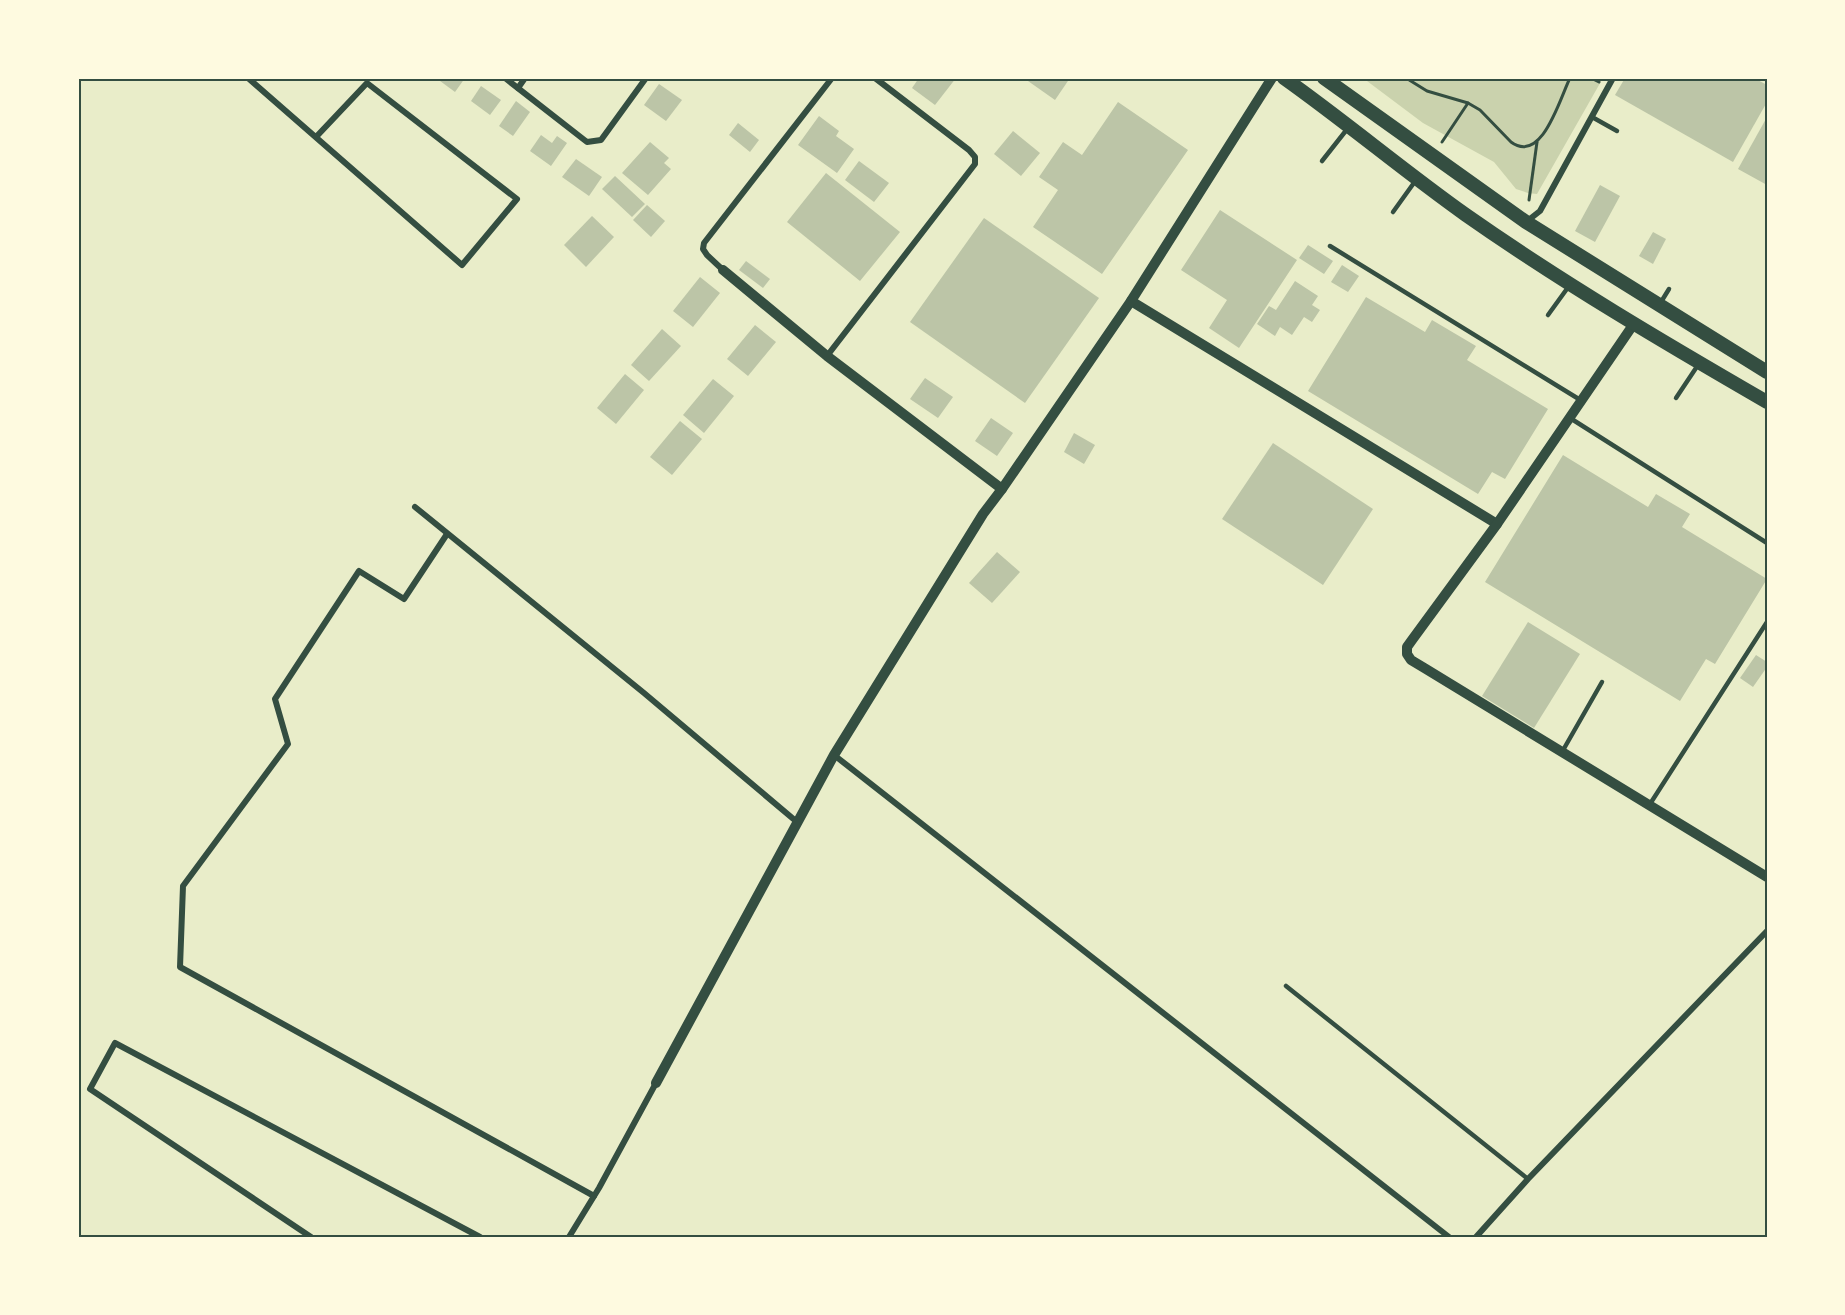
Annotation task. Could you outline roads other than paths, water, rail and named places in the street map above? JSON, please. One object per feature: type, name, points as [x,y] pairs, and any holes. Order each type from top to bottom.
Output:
[{"type":"highway","points":[[1284,78],[1464,214],[1634,325],[1767,402]]},
{"type":"highway","points":[[1324,78],[1526,222],[1767,372]]},
{"type":"street","points":[[248,78],[462,265],[517,199],[367,83],[316,137]]},
{"type":"street","points":[[505,78],[587,142],[592,143],[601,140],[646,78]]},
{"type":"street","points":[[518,88],[525,78]]},
{"type":"street","points":[[832,78],[705,243],[703,249],[723,270],[826,356],[1002,489]]},
{"type":"street","points":[[826,356],[975,164],[975,158],[969,150],[875,78]]},
{"type":"street","points":[[568,1237],[594,1196],[834,755],[982,514],[1002,489],[1131,301],[1272,78]]},
{"type":"street","points":[[1526,222],[1540,211],[1614,78]]},
{"type":"street","points":[[1131,301],[1497,524]]},
{"type":"street","points":[[1634,325],[1497,524],[1407,647],[1407,654],[1411,660],[1767,877]]},
{"type":"street","points":[[415,507],[644,693],[797,822]]},
{"type":"street","points":[[447,534],[404,599],[359,571],[275,699],[288,744],[183,886],[180,967],[594,1196]]},
{"type":"street","points":[[834,755],[1449,1237]]},
{"type":"street","points":[[1476,1237],[1528,1179],[1767,931]]},
{"type":"street","points":[[311,1237],[90,1089],[115,1043],[480,1237]]},
{"type":"lane","points":[[1592,117],[1617,131]]},
{"type":"lane","points":[[1322,161],[1349,126]]},
{"type":"lane","points":[[1394,212],[1418,178]]},
{"type":"lane","points":[[1330,246],[1581,401]]},
{"type":"lane","points":[[1548,315],[1570,284]]},
{"type":"lane","points":[[1659,305],[1669,289]]},
{"type":"lane","points":[[1676,398],[1700,363]]},
{"type":"lane","points":[[1570,418],[1767,543]]},
{"type":"lane","points":[[1649,806],[1767,622]]},
{"type":"lane","points":[[1562,752],[1602,682]]},
{"type":"lane","points":[[1286,986],[1528,1179]]}]
